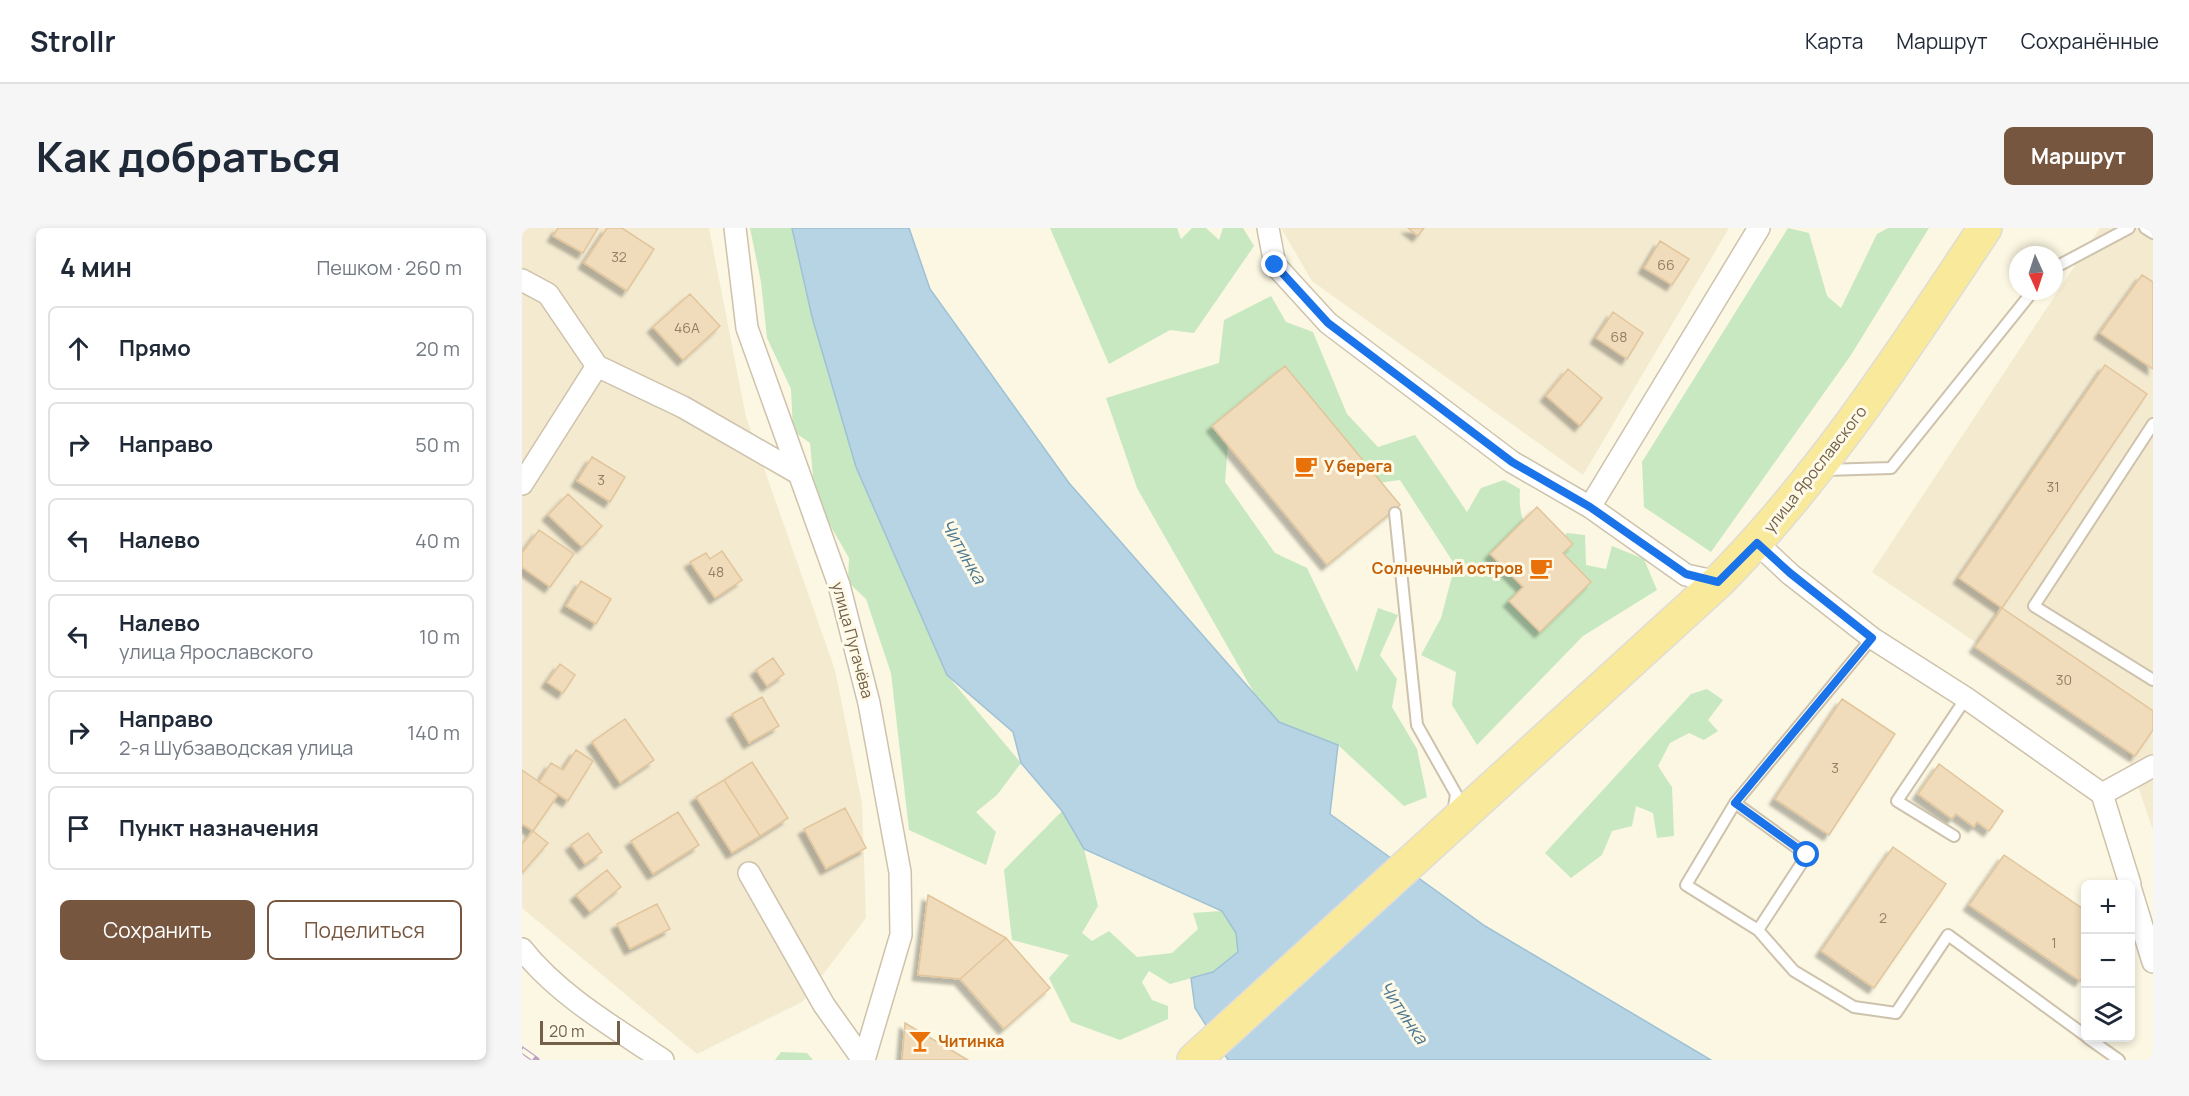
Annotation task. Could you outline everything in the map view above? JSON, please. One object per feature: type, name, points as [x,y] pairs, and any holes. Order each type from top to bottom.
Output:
[{"type":"main road","name":"улица Ярославского","points":[[1194,1060],[1718,582],[1757,543],[1875,394],[1986,228]]},
{"type":"street","name":"улица Пугачёва","points":[[735,228],[747,328],[796,472],[839,585],[870,703],[900,872],[901,934],[863,1060]]},
{"type":"street","points":[[1268,228],[1275,265],[1328,323],[1512,462],[1590,507],[1686,574],[1718,582]]},
{"type":"street","points":[[1590,507],[1759,228]]},
{"type":"street","points":[[522,280],[548,294],[597,366],[683,407],[796,472]]},
{"type":"street","points":[[522,484],[597,366]]},
{"type":"street","points":[[1757,543],[1790,573],[1872,638],[1966,698],[2102,794],[2128,880]]},
{"type":"street","points":[[2102,794],[2153,766]]},
{"type":"street","points":[[749,873],[824,1005],[863,1060]]},
{"type":"street","points":[[2135,903],[2153,962]]},
{"type":"street","points":[[522,948],[535,965],[606,1022],[663,1060]]},
{"type":"lane","points":[[2063,263],[2128,228]]},
{"type":"lane","points":[[1816,470],[1891,468],[2025,300]]},
{"type":"lane","points":[[2153,424],[2034,606],[2153,680]]},
{"type":"lane","points":[[1395,513],[1417,725],[1456,794],[1451,826]]},
{"type":"lane","points":[[1872,638],[1735,803],[1686,885],[1758,930],[1794,971],[1854,1007],[1896,1013],[1948,935],[2081,1033]]},
{"type":"lane","points":[[1954,836],[1897,801],[1966,698]]},
{"type":"lane","points":[[1735,803],[1807,855],[1758,930]]},
{"type":"lane","points":[[2094,1042],[2119,1060]]},
{"type":"shaded area","points":[[522,228],[709,228],[746,417],[835,670],[862,803],[866,918],[802,1002],[697,1054],[522,908]]},
{"type":"shaded area","points":[[1281,228],[1729,228],[1583,475],[1312,281]]},
{"type":"shaded area","points":[[2100,228],[2153,228],[2153,830],[2123,742],[1872,572],[2052,300],[2063,300],[2063,284]]},
{"type":"green space","points":[[750,228],[792,228],[812,317],[856,467],[947,675],[1021,763],[997,795],[976,812],[996,832],[986,865],[909,830],[891,673],[866,599],[848,582],[849,558],[815,499],[810,443],[793,431],[791,389],[767,338],[761,282]]},
{"type":"green space","points":[[1050,228],[1177,228],[1181,239],[1192,228],[1206,228],[1219,240],[1223,228],[1243,228],[1254,246],[1194,333],[1170,330],[1109,364]]},
{"type":"green space","points":[[1788,228],[1809,233],[1827,296],[1841,308],[1877,234],[1888,228],[1929,228],[1851,355],[1711,552],[1644,507],[1642,462]]},
{"type":"green space","points":[[1271,296],[1286,322],[1313,332],[1347,414],[1378,447],[1415,435],[1467,512],[1481,488],[1504,480],[1520,489],[1522,518],[1537,537],[1554,548],[1567,533],[1585,535],[1586,565],[1606,569],[1612,546],[1644,559],[1657,590],[1583,636],[1477,745],[1452,705],[1456,672],[1421,655],[1441,618],[1455,565],[1400,480],[1370,484],[1230,419],[1225,482],[1275,553],[1307,568],[1357,672],[1378,608],[1398,615],[1380,655],[1397,679],[1392,707],[1417,749],[1427,797],[1404,806],[1338,745],[1269,719],[1137,488],[1106,398],[1219,363],[1224,320]]},
{"type":"green space","points":[[1707,689],[1723,700],[1708,720],[1718,731],[1704,740],[1689,733],[1670,743],[1658,766],[1672,787],[1674,836],[1657,838],[1653,813],[1636,806],[1632,826],[1612,831],[1602,855],[1571,878],[1545,853],[1691,694]]},
{"type":"green space","points":[[1062,811],[1084,849],[1098,906],[1082,933],[1092,941],[1109,931],[1137,957],[1172,953],[1198,929],[1193,913],[1222,911],[1236,933],[1238,952],[1213,972],[1170,984],[1149,971],[1142,982],[1152,1000],[1168,1006],[1168,1019],[1120,1040],[1071,1022],[1049,978],[1069,955],[1012,940],[1004,870]]},
{"type":"green space","points":[[781,1052],[807,1053],[813,1060],[775,1060]]},
{"type":"water","name":"Читинка","points":[[792,228],[909,228],[930,289],[1069,483],[1279,722],[1338,745],[1330,814],[1485,926],[1711,1060],[1228,1060],[1195,1008],[1191,978],[1213,972],[1238,952],[1236,933],[1222,911],[1084,849],[1062,811],[1021,763],[1013,732],[947,675],[856,467],[812,317]]},
{"type":"building","points":[[558,228],[598,228],[583,253],[553,236]]},
{"type":"building","points":[[607,228],[622,228],[654,249],[627,291],[584,263]]},
{"type":"building","points":[[1408,228],[1424,228],[1418,236]]},
{"type":"building","points":[[1660,241],[1689,259],[1672,285],[1644,268]]},
{"type":"building","points":[[2142,275],[2153,282],[2153,369],[2100,333]]},
{"type":"building","points":[[690,294],[720,326],[683,360],[653,327]]},
{"type":"building","points":[[1613,312],[1643,333],[1627,359],[1596,338]]},
{"type":"building","points":[[2105,365],[2147,394],[2002,608],[1959,578]]},
{"type":"building","name":"У берега","points":[[1285,366],[1400,505],[1327,565],[1212,426]]},
{"type":"building","points":[[1568,369],[1602,398],[1580,426],[1546,396]]},
{"type":"building","points":[[592,457],[625,477],[610,502],[577,481]]},
{"type":"building","points":[[568,494],[602,526],[582,547],[548,515]]},
{"type":"building","name":"Солнечный остров","points":[[1537,507],[1573,544],[1563,553],[1591,582],[1540,632],[1509,601],[1523,587],[1490,554]]},
{"type":"building","points":[[539,530],[574,554],[550,587],[522,567],[522,553]]},
{"type":"building","points":[[722,551],[742,580],[715,598],[690,562],[706,553],[710,559]]},
{"type":"building","points":[[581,581],[611,599],[596,624],[566,606]]},
{"type":"building","points":[[2002,608],[2153,711],[2153,730],[2135,756],[1975,647]]},
{"type":"building","points":[[773,658],[784,674],[767,686],[756,670]]},
{"type":"building","points":[[560,664],[575,675],[563,693],[547,682]]},
{"type":"building","points":[[762,697],[779,726],[749,743],[732,714]]},
{"type":"building","points":[[1842,699],[1895,734],[1829,835],[1775,799]]},
{"type":"building","points":[[625,719],[654,760],[620,783],[592,742]]},
{"type":"building","points":[[576,750],[593,761],[568,801],[539,782],[551,763],[563,770]]},
{"type":"building","points":[[752,762],[788,818],[760,836],[724,780]]},
{"type":"building","points":[[1939,764],[2003,811],[1989,831],[1977,822],[1974,827],[1956,814],[1952,819],[1918,794]]},
{"type":"building","points":[[522,770],[558,795],[533,831],[522,824]]},
{"type":"building","points":[[724,780],[760,836],[732,853],[696,797]]},
{"type":"building","points":[[845,808],[866,848],[826,869],[804,829]]},
{"type":"building","points":[[678,812],[699,845],[653,874],[631,841]]},
{"type":"building","points":[[533,831],[548,843],[522,873],[522,844]]},
{"type":"building","points":[[588,833],[602,852],[585,864],[571,845]]},
{"type":"building","points":[[1893,847],[1946,884],[1874,988],[1821,951]]},
{"type":"building","points":[[2004,855],[2081,908],[2081,980],[2080,981],[1969,905]]},
{"type":"building","points":[[607,870],[621,887],[590,912],[576,895]]},
{"type":"building","points":[[928,895],[1006,938],[960,979],[918,975]]},
{"type":"building","points":[[657,904],[670,929],[630,949],[617,924]]},
{"type":"building","points":[[1006,938],[1050,988],[1004,1029],[960,979]]},
{"type":"building","name":"Читинка","points":[[905,1023],[968,1060],[902,1060]]},
{"type":"railway","points":[[522,1050],[536,1060]]},
{"type":"place","name":"У берега","points":[[1306,466]]},
{"type":"place","name":"Солнечный остров","points":[[1541,568]]},
{"type":"place","name":"Читинка","points":[[920,1041]]},
{"type":"route","points":[[1275,265],[1328,323],[1512,462],[1590,507],[1686,574],[1718,582],[1757,543],[1790,573],[1872,638],[1735,803],[1807,855]]}]
